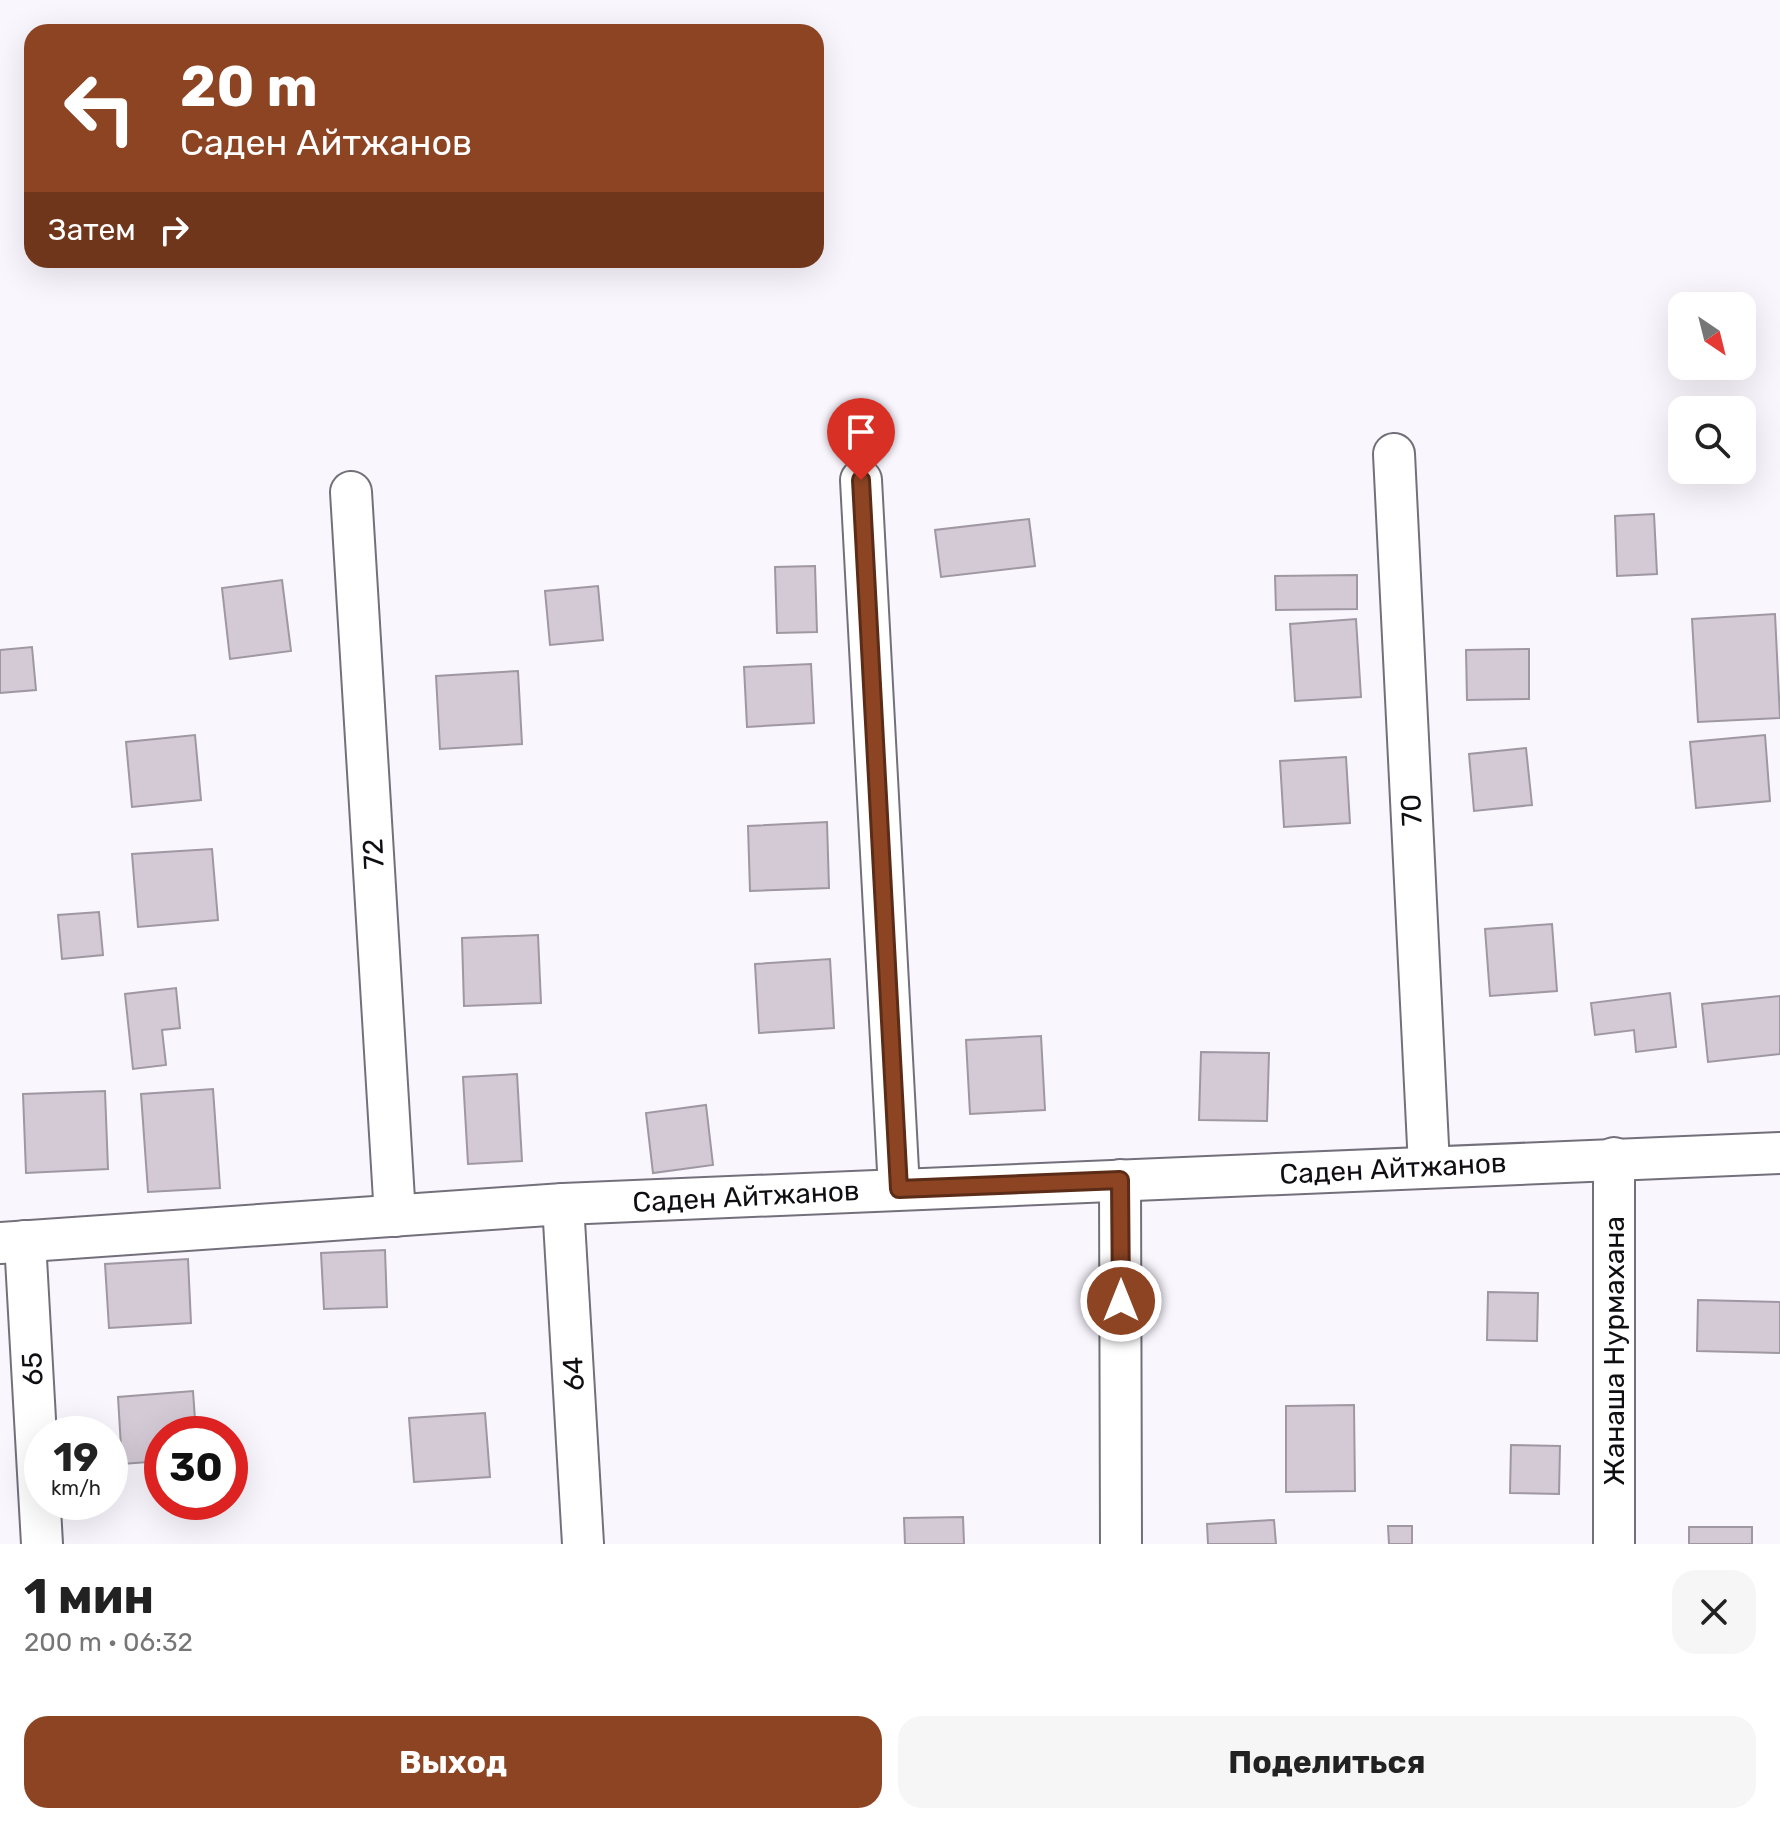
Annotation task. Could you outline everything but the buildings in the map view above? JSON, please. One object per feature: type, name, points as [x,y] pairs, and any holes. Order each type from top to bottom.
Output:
[{"type":"street","name":"70","points":[[1394,454],[1429,1166]]},
{"type":"street","points":[[861,480],[899,1189]]},
{"type":"street","name":"72","points":[[351,492],[395,1216]]},
{"type":"street","name":"Саден Айтжанов","points":[[12,1242],[563,1204],[1780,1153]]},
{"type":"street","name":"Жанаша Нурмахана","points":[[1614,1158],[1614,1544]]},
{"type":"street","points":[[1120,1180],[1121,1544]]},
{"type":"street","name":"64","points":[[563,1204],[583,1544]]},
{"type":"street","name":"65","points":[[12,1242],[42,1544]]},
{"type":"route","points":[[861,480],[899,1189],[1120,1180],[1121,1301]]}]
